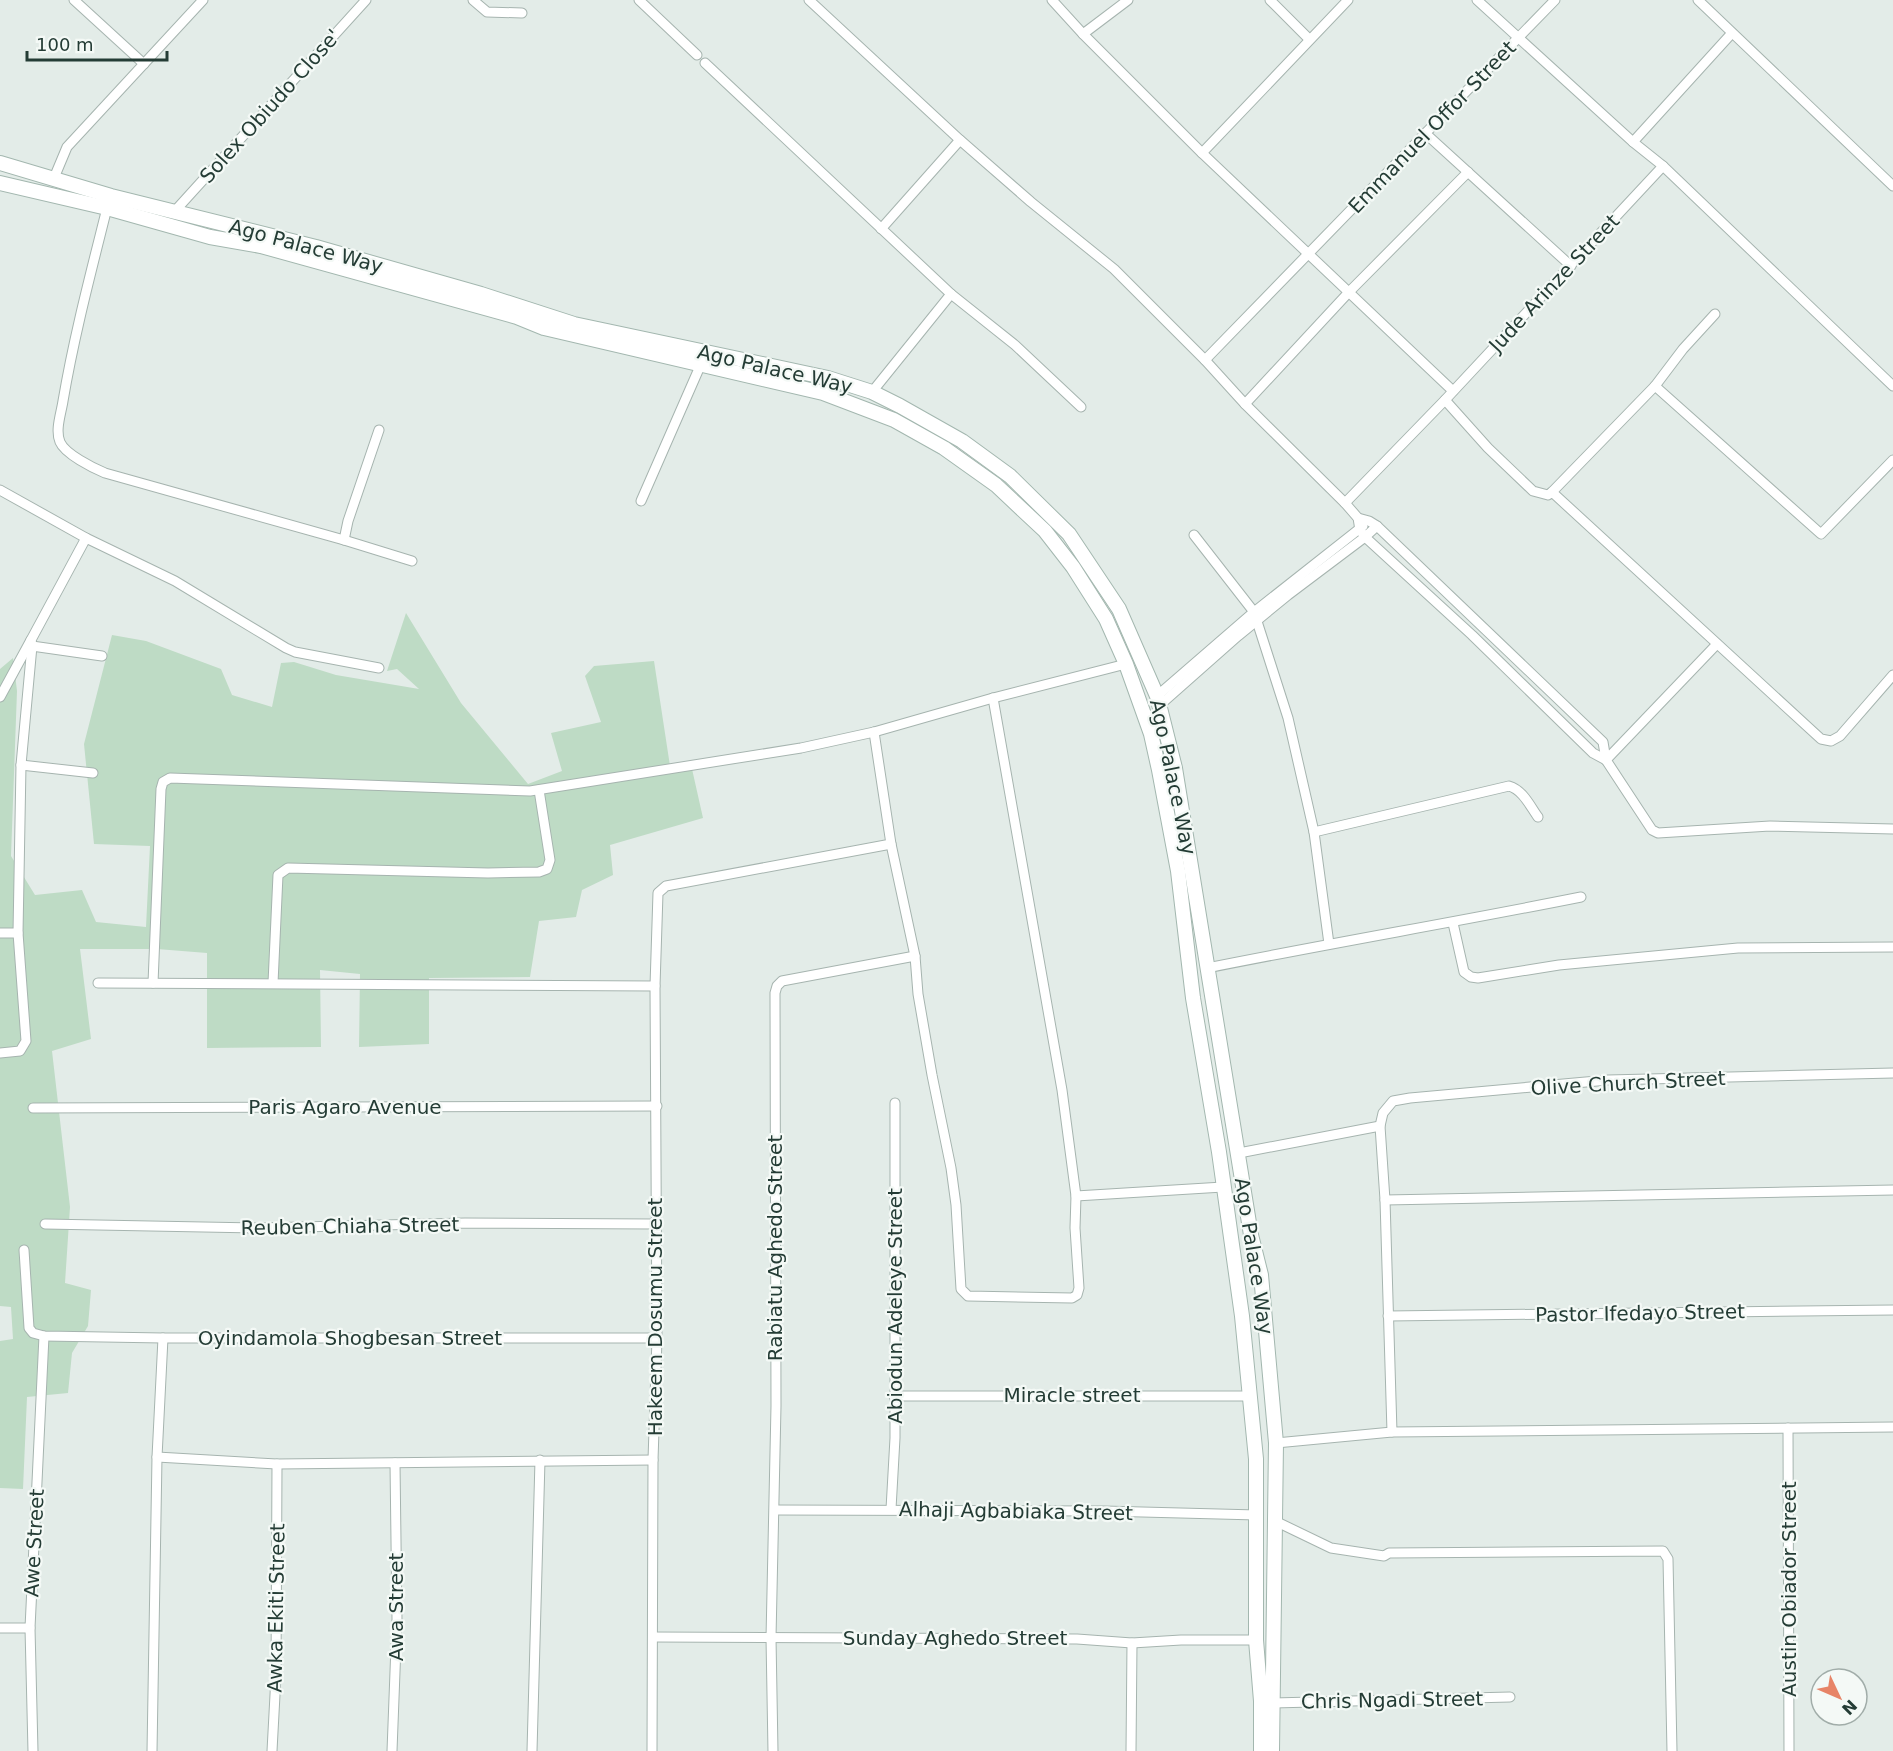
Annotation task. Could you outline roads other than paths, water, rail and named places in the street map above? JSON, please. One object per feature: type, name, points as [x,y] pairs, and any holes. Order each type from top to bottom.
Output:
[{"type":"main road","name":"Ago Palace Way","points":[[0,163],[111,196],[316,247],[481,294],[574,324],[828,378],[872,392],[934,423],[962,441],[1010,476],[1069,534],[1119,609],[1158,701],[1175,768],[1251,1234],[1262,1283],[1276,1443],[1272,1751]]},
{"type":"main road","name":"Ago Palace Way","points":[[0,183],[107,208],[210,237],[261,246],[517,317],[544,327],[823,393],[894,420],[944,448],[996,485],[1045,531],[1073,567],[1106,619],[1126,664],[1151,734],[1178,871],[1193,998],[1240,1300],[1256,1459],[1256,1640],[1261,1701],[1261,1751]]},
{"type":"main road","points":[[1237,1280],[1262,1283]]},
{"type":"main road","points":[[1240,1300],[1264,1304]]},
{"type":"street","points":[[74,0],[144,64]]},
{"type":"street","points":[[54,178],[67,147],[203,0]]},
{"type":"street","name":"Solex Obiudo Close'","points":[[174,212],[366,0]]},
{"type":"street","points":[[473,0],[486,12],[522,13]]},
{"type":"street","points":[[639,0],[697,55]]},
{"type":"street","points":[[809,0],[960,140],[1031,202],[1114,269],[1345,503],[1358,518],[1363,534],[1472,635],[1593,753],[1606,760]]},
{"type":"street","points":[[1052,0],[1202,153],[1453,391]]},
{"type":"street","points":[[1083,34],[1128,0]]},
{"type":"street","points":[[1270,0],[1309,39]]},
{"type":"street","points":[[1202,153],[1348,0]]},
{"type":"street","points":[[1477,0],[1633,142],[1663,166],[1893,386]]},
{"type":"street","name":"Emmanuel Offor Street","points":[[1205,360],[1554,0]]},
{"type":"street","points":[[1698,0],[1893,186]]},
{"type":"street","points":[[1633,142],[1732,33]]},
{"type":"street","points":[[705,63],[951,294],[1015,345],[1081,407]]},
{"type":"street","points":[[1425,133],[1570,266]]},
{"type":"street","points":[[881,229],[960,140]]},
{"type":"street","name":"Jude Arinze Street","points":[[1345,503],[1445,400],[1663,166]]},
{"type":"street","points":[[1245,404],[1349,292],[1468,172]]},
{"type":"street","points":[[107,208],[67,377],[58,434],[64,449],[105,473],[412,561]]},
{"type":"street","points":[[872,392],[951,294]]},
{"type":"street","points":[[1445,400],[1488,448],[1533,492],[1548,495],[1655,386],[1683,349],[1715,314]]},
{"type":"street","points":[[641,501],[700,364]]},
{"type":"street","points":[[1655,386],[1821,534],[1893,460]]},
{"type":"street","points":[[344,540],[348,521],[379,430]]},
{"type":"street","points":[[0,490],[86,538],[175,581],[295,652],[379,668]]},
{"type":"street","points":[[1552,492],[1821,739],[1831,741],[1840,736],[1893,675]]},
{"type":"street","points":[[1358,518],[1373,523],[1603,742],[1606,760],[1652,830],[1658,833],[1770,826],[1893,829]]},
{"type":"street","points":[[1158,701],[1363,534],[1373,523]]},
{"type":"street","points":[[1158,701],[1254,612],[1363,534]]},
{"type":"street","points":[[1194,535],[1254,612],[1288,718],[1314,832],[1329,944]]},
{"type":"street","points":[[0,697],[32,643],[86,538]]},
{"type":"street","points":[[32,643],[102,656]]},
{"type":"street","points":[[0,1053],[20,1052],[26,1041],[18,933],[21,765],[32,643]]},
{"type":"street","points":[[1606,760],[1717,645]]},
{"type":"street","points":[[153,983],[161,789],[163,782],[170,778],[539,790],[801,748],[874,732],[993,698],[1126,664]]},
{"type":"street","points":[[874,732],[891,844],[915,956],[918,994],[951,1168],[961,1289],[968,1296],[1072,1298],[1077,1295],[1079,1288],[1075,1228],[1076,1196],[1059,1069],[993,698]]},
{"type":"street","points":[[21,765],[93,773]]},
{"type":"street","points":[[1314,832],[1509,786],[1516,788],[1523,795],[1538,817]]},
{"type":"street","points":[[273,983],[278,875],[282,871],[288,868],[488,873],[539,872],[547,869],[550,860],[539,790]]},
{"type":"street","name":"Hakeem Dosumu Street","points":[[652,1751],[653,1461],[657,1338],[655,986],[658,893],[666,886],[891,844]]},
{"type":"street","points":[[1207,968],[1581,897]]},
{"type":"street","points":[[1453,923],[1464,972],[1471,977],[1478,978],[1559,965],[1738,948],[1893,947]]},
{"type":"street","points":[[0,933],[18,933]]},
{"type":"street","name":"Rabiatu Aghedo Street","points":[[773,1751],[771,1638],[775,1510],[775,993],[782,981],[915,956]]},
{"type":"street","points":[[98,983],[655,986]]},
{"type":"street","name":"Olive Church Street","points":[[1380,1126],[1383,1113],[1393,1101],[1410,1098],[1608,1080],[1893,1073]]},
{"type":"street","name":"Abiodun Adeleye Street","points":[[891,1509],[895,1438],[895,1103]]},
{"type":"street","name":"Paris Agaro Avenue","points":[[33,1108],[657,1106]]},
{"type":"street","points":[[1239,1153],[1380,1126],[1385,1200],[1392,1432]]},
{"type":"street","points":[[1076,1196],[1223,1187]]},
{"type":"street","points":[[1385,1200],[1893,1190]]},
{"type":"street","name":"Reuben Chiaha Street","points":[[45,1224],[259,1228],[465,1223],[655,1224]]},
{"type":"street","points":[[24,1250],[29,1328],[33,1333],[44,1336]]},
{"type":"street","name":"Pastor Ifedayo Street","points":[[1388,1316],[1893,1310]]},
{"type":"street","name":"Oyindamola Shogbesan Street","points":[[44,1336],[657,1338]]},
{"type":"street","name":"Awe Street","points":[[33,1751],[30,1628],[44,1336]]},
{"type":"street","points":[[152,1751],[157,1456],[163,1338]]},
{"type":"street","name":"Miracle street","points":[[894,1396],[1250,1396]]},
{"type":"street","points":[[1276,1443],[1392,1432],[1893,1427]]},
{"type":"street","name":"Austin Obiador Street","points":[[1788,1428],[1789,1751]]},
{"type":"street","points":[[157,1456],[277,1464],[540,1460],[653,1461]]},
{"type":"street","points":[[532,1751],[540,1460]]},
{"type":"street","name":"Awa Street","points":[[392,1751],[397,1619],[395,1463]]},
{"type":"street","name":"Awka Ekiti Street","points":[[272,1751],[276,1676],[277,1464]]},
{"type":"street","name":"Alhaji Agbabiaka Street","points":[[775,1510],[891,1509],[1257,1515]]},
{"type":"street","points":[[1275,1521],[1331,1548],[1384,1556],[1389,1553],[1663,1551],[1668,1559],[1672,1751]]},
{"type":"street","points":[[0,1628],[30,1628]]},
{"type":"street","name":"Sunday Aghedo Street","points":[[653,1637],[1077,1639],[1132,1643],[1181,1640],[1256,1640]]},
{"type":"street","points":[[1131,1751],[1132,1643]]},
{"type":"street","name":"Chris Ngadi Street","points":[[1273,1703],[1510,1697]]}]
